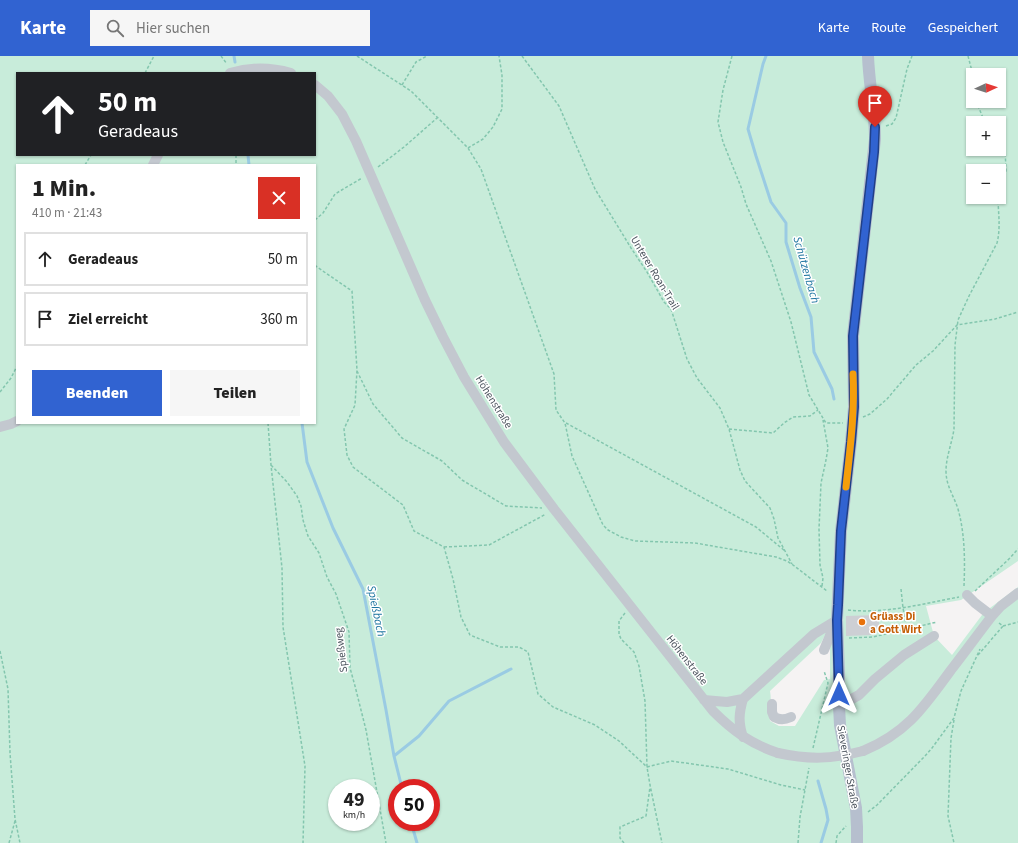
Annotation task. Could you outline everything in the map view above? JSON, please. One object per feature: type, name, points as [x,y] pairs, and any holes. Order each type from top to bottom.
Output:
[{"type":"main road","name":"Sieveringer Straße","points":[[857,843],[857,819],[854,796],[843,741],[839,706],[837,620],[841,531],[853,422],[853,336],[874,152],[874,111],[868,56]]},
{"type":"street","points":[[234,72],[262,68],[287,72]]},
{"type":"street","name":"Höhenstraße","points":[[316,86],[328,96],[342,114],[356,141],[425,300],[443,337],[464,377],[504,442],[554,509],[704,700],[721,719],[743,737],[778,753],[798,757],[822,758],[838,756],[863,750],[879,744],[892,736],[915,717],[931,698],[992,616]]},
{"type":"street","points":[[0,427],[16,422]]},
{"type":"street","points":[[965,592],[975,604],[992,616],[1001,606],[1018,593]]},
{"type":"street","points":[[824,650],[837,620]]},
{"type":"street","points":[[743,737],[740,728],[739,715],[743,699],[814,634],[837,620]]},
{"type":"street","points":[[839,706],[859,695],[904,655],[934,636]]},
{"type":"street","name":"Höhenstraße","points":[[704,700],[727,702],[743,699]]},
{"type":"street","points":[[772,704],[772,712],[774,717],[786,720],[791,717]]},
{"type":"path","points":[[146,72],[154,56]]},
{"type":"path","points":[[357,56],[411,91],[468,148],[481,169],[554,374],[556,410],[565,423],[572,456],[603,525],[608,530],[621,537],[634,541],[695,543],[770,555],[793,565],[822,586],[823,578],[820,565],[818,528],[821,483],[828,448],[823,419]]},
{"type":"path","points":[[402,85],[416,62],[427,56]]},
{"type":"path","points":[[468,148],[483,139],[493,127],[502,109],[502,75],[498,56]]},
{"type":"path","name":"Unterer Roan-Trail","points":[[522,56],[559,106],[595,189],[631,248],[648,272],[664,302],[671,309],[687,359],[697,378],[720,408],[729,429],[740,470],[745,481],[770,508],[774,518],[778,538],[793,565]]},
{"type":"path","points":[[732,56],[718,122],[721,135],[746,204],[771,261],[791,322],[809,396],[826,423],[853,422],[870,414],[887,399],[916,366],[957,326],[995,319],[1018,312]]},
{"type":"path","points":[[875,127],[883,127],[892,124],[896,118],[912,56]]},
{"type":"path","points":[[968,56],[971,68]]},
{"type":"path","points":[[316,219],[323,214],[336,194],[370,173],[404,148],[437,118]]},
{"type":"path","points":[[965,592],[965,562],[962,527],[958,510],[947,484],[946,472],[954,429],[954,345],[958,320],[1000,235],[998,204]]},
{"type":"path","points":[[316,266],[352,291],[357,370],[355,406],[344,429],[347,455],[353,467],[403,505],[414,531],[444,547],[489,545],[554,509]]},
{"type":"path","points":[[0,392],[11,378],[16,368]]},
{"type":"path","points":[[357,370],[373,404],[402,438],[442,461],[462,480],[506,506],[554,509]]},
{"type":"path","points":[[729,429],[773,433],[784,423],[794,417],[810,416],[818,410]]},
{"type":"path","points":[[565,423],[756,528],[786,552]]},
{"type":"path","points":[[268,424],[282,568],[283,627],[305,766],[304,843]]},
{"type":"path","name":"Spießweg","points":[[271,465],[287,482],[297,496],[301,506],[303,520],[308,536],[319,554],[327,577],[336,594],[349,632],[350,668],[366,730],[386,843]]},
{"type":"path","points":[[444,547],[461,617],[470,635],[500,647],[519,648],[528,652],[538,694],[553,707],[595,725],[619,741],[647,767]]},
{"type":"path","points":[[838,605],[842,610],[861,612],[878,611],[903,608],[974,591],[1017,550]]},
{"type":"path","points":[[1017,550],[1018,555]]},
{"type":"path","points":[[901,589],[907,629]]},
{"type":"path","points":[[630,607],[619,621],[619,634],[621,639],[634,652],[639,666],[645,701],[647,767],[662,843]]},
{"type":"path","points":[[992,616],[1003,626]]},
{"type":"path","points":[[838,638],[873,637],[937,622]]},
{"type":"path","points":[[977,656],[1003,626],[1018,622]]},
{"type":"path","points":[[954,843],[948,816],[951,738],[961,690],[982,643]]},
{"type":"path","points":[[0,651],[8,688],[10,752],[15,819],[20,843]]},
{"type":"path","points":[[836,843],[837,836],[845,826],[878,805],[932,748],[954,718]]},
{"type":"path","points":[[647,767],[671,761],[728,769],[781,785],[805,790]]},
{"type":"path","points":[[624,843],[620,838],[620,827],[646,816],[650,785]]},
{"type":"path","points":[[10,843],[15,819]]},
{"type":"green space","points":[[0,56],[1018,56],[1018,561],[961,600],[926,606],[934,636],[952,655],[982,615],[1018,587],[1018,843],[0,843]],"holes":[[[825,635],[830,644],[830,679],[824,680],[795,726],[779,726],[770,721],[770,691],[821,643]]]},
{"type":"building","name":"Grüass Di a Gott Wirt","points":[[879,615],[879,629],[871,629],[871,635],[846,636],[846,616]]},
{"type":"waterway","name":"Spießbach","points":[[234,56],[235,62]]},
{"type":"waterway","name":"Schützenbach","points":[[766,56],[748,129],[771,202],[786,223],[786,242],[800,288],[811,317],[814,352],[832,389],[834,399]]},
{"type":"waterway","name":"Spießbach","points":[[248,156],[249,164]]},
{"type":"waterway","name":"Spießbach","points":[[302,424],[307,462],[333,528],[363,589],[394,756],[400,779]]},
{"type":"waterway","points":[[394,756],[419,736],[449,701],[511,669]]},
{"type":"waterway","points":[[818,781],[828,820],[821,843]]},
{"type":"waterway","name":"Spießbach","points":[[414,831],[417,843]]},
{"type":"slow traffic","points":[[846,487],[853,422],[853,374]]},
{"type":"place","name":"Grüass Di a Gott Wirt","points":[[862,622]]},
{"type":"route","points":[[839,694],[837,620],[841,531],[854,407],[853,336],[874,152],[875,127]]}]
